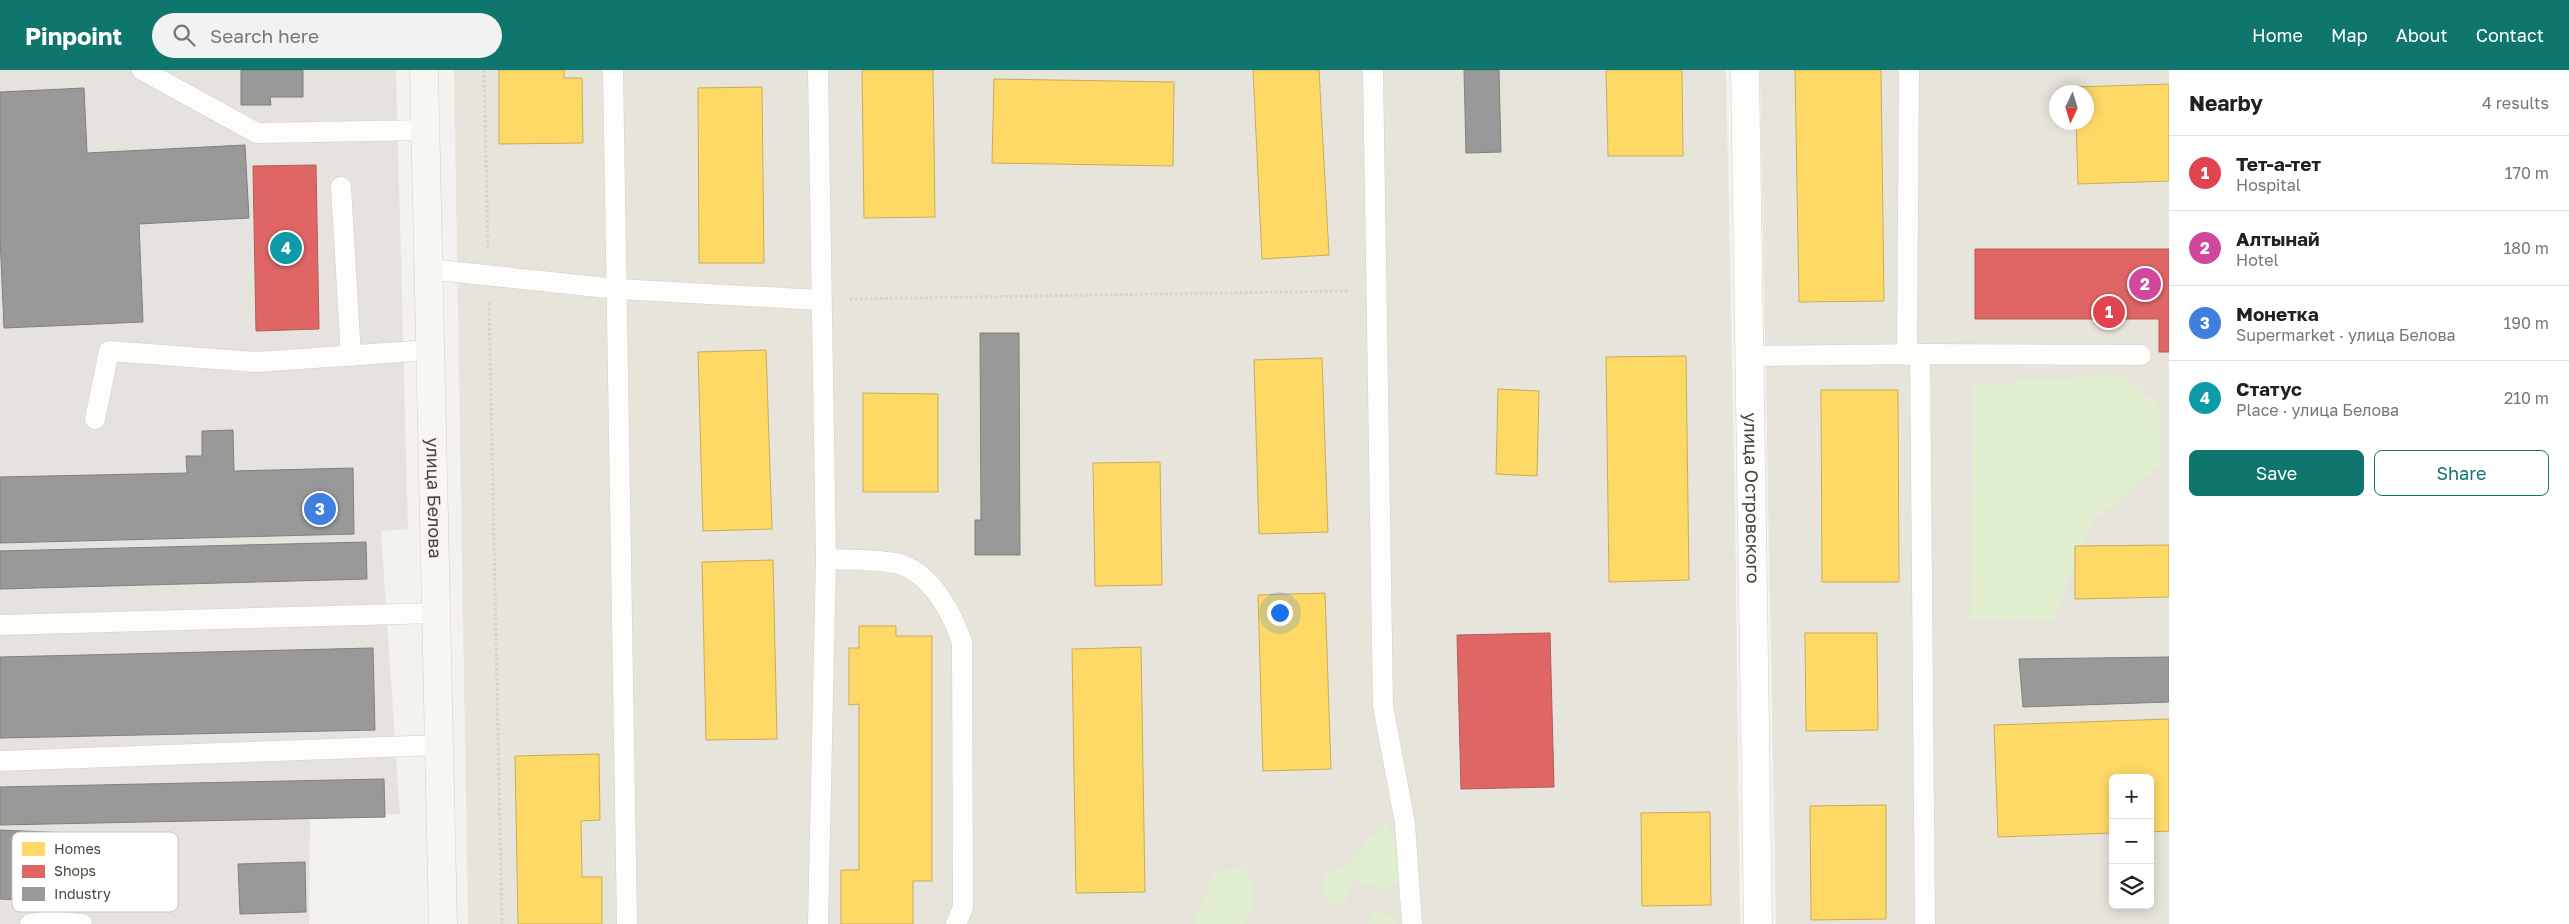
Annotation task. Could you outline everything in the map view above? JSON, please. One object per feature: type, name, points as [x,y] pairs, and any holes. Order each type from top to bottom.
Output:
[{"type":"main road","name":"улица Белова","points":[[424,70],[443,924]]},
{"type":"street","name":"улица Островского","points":[[1745,70],[1751,356],[1758,924]]},
{"type":"lane","points":[[142,70],[257,132],[426,130]]},
{"type":"lane","points":[[613,70],[627,924]]},
{"type":"lane","points":[[818,70],[820,300],[826,559],[818,924]]},
{"type":"lane","points":[[1373,70],[1383,706],[1405,822],[1412,924]]},
{"type":"lane","points":[[1909,70],[1924,924]]},
{"type":"lane","points":[[341,187],[351,356]]},
{"type":"lane","points":[[428,269],[617,289],[820,300]]},
{"type":"lane","points":[[95,419],[109,351],[256,362],[430,350]]},
{"type":"lane","points":[[1751,356],[1914,354],[2141,355]]},
{"type":"lane","points":[[826,559],[899,564],[915,572],[933,588],[954,619],[962,642],[963,907],[956,924]]},
{"type":"lane","points":[[0,625],[436,613]]},
{"type":"lane","points":[[0,761],[439,745]]},
{"type":"lane","points":[[30,924],[48,921],[82,924]]},
{"type":"path","points":[[484,70],[502,924]]},
{"type":"path","points":[[820,300],[1376,291]]},
{"type":"shaded area","points":[[0,70],[396,70],[408,529],[381,531],[400,814],[0,818]]},
{"type":"shaded area","points":[[454,70],[1726,70],[1735,507],[1740,924],[468,924]]},
{"type":"shaded area","points":[[1760,70],[2169,70],[2169,924],[1776,924]]},
{"type":"shaded area","points":[[310,818],[309,924],[0,924],[0,821]]},
{"type":"green space","points":[[2120,374],[2159,405],[2160,465],[2092,522],[2053,621],[1970,619],[1973,385]]},
{"type":"green space","points":[[1387,824],[1405,878],[1386,891],[1355,879],[1344,905],[1326,902],[1324,875],[1353,861],[1368,840]]},
{"type":"green space","points":[[1243,867],[1255,890],[1246,924],[1193,924],[1214,873]]},
{"type":"green space","points":[[1374,908],[1395,918],[1396,924],[1368,924]]},
{"type":"building: Homes","points":[[499,70],[564,70],[564,78],[582,78],[583,143],[499,144]]},
{"type":"building: Homes","points":[[862,70],[933,70],[935,217],[864,218]]},
{"type":"building: Homes","points":[[1253,70],[1319,70],[1329,255],[1262,259]]},
{"type":"building: Homes","points":[[1606,70],[1682,70],[1683,156],[1608,156]]},
{"type":"building: Homes","points":[[1795,70],[1881,70],[1884,301],[1799,302]]},
{"type":"building: Homes","points":[[994,79],[1174,82],[1173,166],[992,163]]},
{"type":"building: Homes","points":[[2169,84],[2169,181],[2078,184],[2076,130],[2094,130],[2094,86]]},
{"type":"building: Homes","points":[[762,87],[764,263],[699,263],[698,88]]},
{"type":"building: Homes","points":[[766,350],[772,529],[703,531],[698,352]]},
{"type":"building: Homes","points":[[1686,356],[1689,580],[1609,582],[1606,357]]},
{"type":"building: Homes","points":[[1322,358],[1328,532],[1259,534],[1254,360]]},
{"type":"building: Homes","points":[[1498,389],[1539,391],[1537,476],[1496,474]]},
{"type":"building: Homes","points":[[1821,390],[1898,390],[1899,582],[1822,582]]},
{"type":"building: Homes","points":[[863,393],[938,394],[938,492],[863,492]]},
{"type":"building: Homes","points":[[1160,462],[1162,585],[1095,586],[1093,463]]},
{"type":"building: Homes","points":[[2169,545],[2169,597],[2075,599],[2075,546]]},
{"type":"building: Homes","points":[[773,560],[777,739],[706,740],[702,562]]},
{"type":"building: Homes","points":[[1325,593],[1331,769],[1263,771],[1258,595]]},
{"type":"building: Homes","points":[[859,626],[896,626],[896,636],[932,636],[932,881],[913,881],[913,924],[841,924],[841,870],[859,870],[859,704],[849,705],[849,648],[859,648]]},
{"type":"building: Homes","points":[[1805,633],[1877,633],[1878,730],[1806,731]]},
{"type":"building: Homes","points":[[1141,647],[1145,892],[1076,893],[1072,649]]},
{"type":"building: Homes","points":[[2169,719],[2169,831],[2154,832],[2154,774],[2109,774],[2109,833],[1998,837],[1994,725]]},
{"type":"building: Homes","points":[[599,754],[600,820],[581,821],[582,877],[602,877],[602,924],[518,924],[515,756]]},
{"type":"building: Homes","points":[[1886,805],[1886,919],[1811,920],[1810,806]]},
{"type":"building: Homes","points":[[1710,812],[1711,905],[1642,906],[1641,813]]},
{"type":"building: Shops","points":[[316,165],[319,329],[256,331],[253,166]]},
{"type":"building: Shops","points":[[1975,249],[2169,249],[2169,352],[2159,352],[2159,319],[1975,319]]},
{"type":"building: Shops","points":[[1550,633],[1554,787],[1461,789],[1457,635]]},
{"type":"building: Industry","points":[[241,70],[303,70],[303,97],[270,97],[271,105],[241,105]]},
{"type":"building: Industry","points":[[1464,70],[1499,70],[1501,152],[1466,153]]},
{"type":"building: Industry","points":[[84,88],[87,153],[245,145],[249,218],[139,224],[143,322],[4,328],[0,236],[0,92]]},
{"type":"building: Industry","points":[[980,333],[1019,333],[1020,555],[975,555],[975,520],[981,520]]},
{"type":"building: Industry","points":[[233,430],[234,471],[353,468],[354,534],[0,543],[0,477],[187,473],[186,456],[202,456],[202,431]]},
{"type":"building: Industry","points":[[366,542],[367,579],[0,589],[0,551]]},
{"type":"building: Industry","points":[[373,648],[375,730],[0,738],[0,657]]},
{"type":"building: Industry","points":[[2169,657],[2169,702],[2023,707],[2019,659]]},
{"type":"building: Industry","points":[[384,779],[385,817],[0,825],[0,787]]},
{"type":"building: Industry","points":[[0,830],[47,832],[12,832],[12,900],[0,899]]},
{"type":"building: Industry","points":[[305,862],[306,912],[240,914],[238,864]]},
{"type":"place","name":"Статус","points":[[286,248]]},
{"type":"place","name":"Алтынай","points":[[2145,284]]},
{"type":"place","name":"Тет-а-тет","points":[[2109,312]]},
{"type":"place","name":"Монетка","points":[[320,509]]}]
